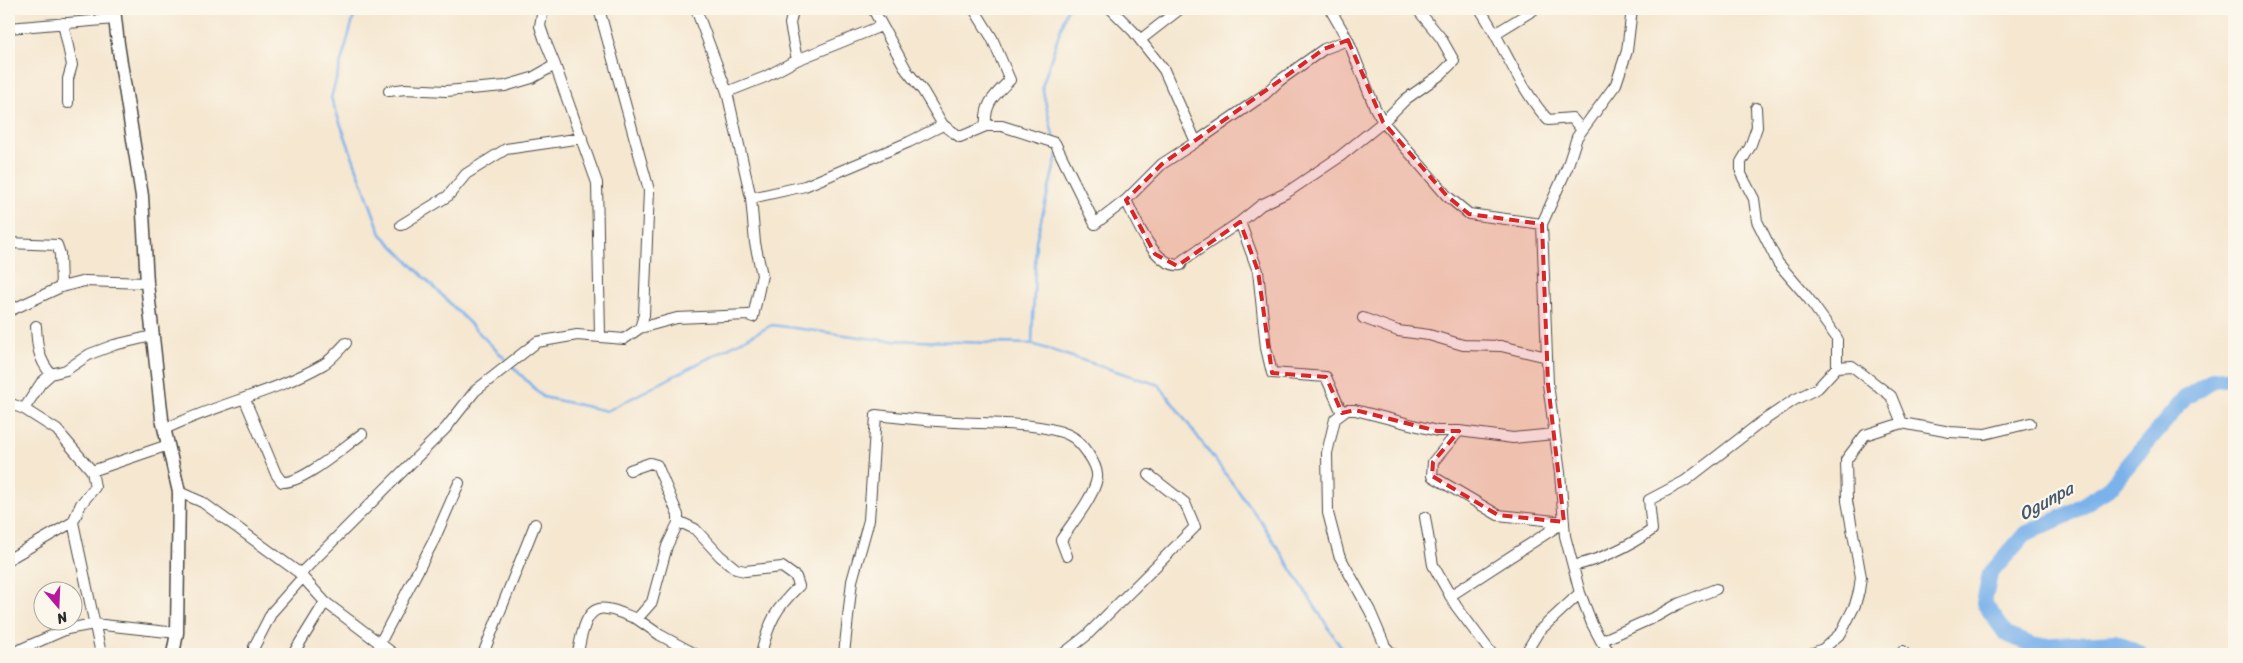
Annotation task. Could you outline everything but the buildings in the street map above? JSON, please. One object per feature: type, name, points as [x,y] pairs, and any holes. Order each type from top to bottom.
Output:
[{"type":"street","points":[[543,9],[540,26],[597,183],[600,336]]},
{"type":"street","points":[[600,9],[649,190],[644,315],[640,328]]},
{"type":"street","points":[[873,9],[907,71],[923,91],[943,125],[960,137],[986,126],[1002,126],[1055,143],[1095,224],[1126,200],[1162,164],[1264,95],[1279,80],[1324,49],[1348,40]]},
{"type":"street","points":[[974,9],[992,38],[1010,80],[991,98],[986,117],[986,126]]},
{"type":"street","points":[[1111,9],[1140,40],[1164,70],[1196,142]]},
{"type":"street","points":[[1140,40],[1180,9]]},
{"type":"street","points":[[1330,9],[1348,40],[1375,108],[1383,122],[1448,196],[1469,214],[1542,224]]},
{"type":"street","points":[[1126,200],[1155,254],[1177,266],[1262,205],[1286,193],[1338,158],[1383,122],[1406,99],[1440,75],[1454,61],[1441,38],[1417,9]]},
{"type":"street","points":[[1480,9],[1496,33],[1536,107],[1548,120],[1572,118],[1582,130]]},
{"type":"street","points":[[1496,33],[1535,9]]},
{"type":"street","points":[[1611,654],[1601,641],[1580,593],[1565,536],[1560,473],[1551,415],[1542,224],[1548,214],[1582,130],[1605,102],[1616,84],[1627,51],[1632,9]]},
{"type":"street","points":[[254,647],[272,612],[308,566],[446,428],[475,391],[538,342],[577,335],[624,338],[640,328],[677,318],[748,315],[754,317],[762,275],[755,243],[752,198],[727,92],[699,10]]},
{"type":"street","points":[[9,28],[63,23],[115,14],[142,196],[147,284],[164,429],[179,492],[177,633],[173,654]]},
{"type":"street","points":[[792,15],[790,24],[797,60]]},
{"type":"street","points":[[63,23],[72,65],[68,79],[68,103]]},
{"type":"street","points":[[727,92],[765,77],[797,60],[881,26]]},
{"type":"street","points":[[389,91],[405,89],[446,91],[505,86],[532,78],[555,65]]},
{"type":"street","points":[[1573,566],[1594,561],[1634,543],[1652,530],[1649,500],[1685,481],[1760,423],[1794,400],[1818,388],[1837,367],[1837,338],[1808,298],[1778,263],[1757,221],[1754,199],[1742,174],[1741,162],[1750,147],[1757,127],[1756,108]]},
{"type":"street","points":[[752,198],[805,186],[900,146],[943,125]]},
{"type":"street","points":[[401,225],[448,196],[466,174],[506,149],[582,138]]},
{"type":"street","points":[[1240,222],[1258,271],[1266,348],[1272,373],[1326,377],[1342,413]]},
{"type":"street","points":[[9,243],[57,245],[60,254],[61,287]]},
{"type":"street","points":[[9,311],[61,287],[86,281],[147,284]]},
{"type":"street","points":[[1363,318],[1398,331],[1429,335],[1463,345],[1501,346],[1547,357]]},
{"type":"street","points":[[36,326],[39,356],[51,374]]},
{"type":"street","points":[[24,409],[42,383],[51,374],[66,370],[90,354],[114,345],[152,336]]},
{"type":"street","points":[[164,429],[191,416],[245,400],[325,363],[346,343]]},
{"type":"street","points":[[1837,367],[1852,366],[1891,396],[1902,423]]},
{"type":"street","points":[[245,400],[276,474],[282,482],[289,483],[304,475],[362,434]]},
{"type":"street","points":[[9,404],[24,409],[57,430],[92,471],[95,487],[81,504],[73,522],[9,559]]},
{"type":"street","points":[[1392,654],[1386,646],[1370,611],[1339,555],[1328,513],[1327,452],[1335,419],[1342,413],[1355,410],[1437,431],[1459,431],[1514,438],[1554,434]]},
{"type":"street","points":[[844,654],[852,581],[870,520],[876,416],[1000,424],[1044,429],[1070,435],[1088,452],[1097,476],[1091,493],[1062,540],[1066,556]]},
{"type":"street","points":[[1810,654],[1823,649],[1841,633],[1855,605],[1859,591],[1861,577],[1847,502],[1846,460],[1864,436],[1902,423],[1950,432],[1984,434],[2030,423]]},
{"type":"street","points":[[1459,431],[1433,462],[1432,476],[1498,515],[1564,522]]},
{"type":"street","points":[[92,471],[168,445]]},
{"type":"street","points":[[630,470],[650,462],[657,465],[678,516],[678,521],[667,546],[652,602],[637,619]]},
{"type":"street","points":[[1063,654],[1086,636],[1195,527],[1185,503],[1149,475]]},
{"type":"street","points":[[379,645],[434,540],[459,483]]},
{"type":"street","points":[[179,492],[202,502],[301,575],[325,602],[379,645],[394,654]]},
{"type":"street","points":[[1425,518],[1433,565],[1450,596],[1492,654]]},
{"type":"street","points":[[678,521],[695,529],[720,556],[736,569],[744,571],[782,567],[796,577],[799,586],[780,604],[768,628],[761,654]]},
{"type":"street","points":[[73,522],[86,574],[101,654]]},
{"type":"street","points":[[1450,596],[1564,522]]},
{"type":"street","points":[[483,654],[535,524]]},
{"type":"street","points":[[1601,641],[1678,604],[1716,589]]},
{"type":"street","points":[[1525,654],[1539,631],[1580,593]]},
{"type":"street","points":[[293,654],[325,602]]},
{"type":"street","points":[[577,654],[586,619],[595,609],[602,608],[637,619],[660,635],[695,654]]},
{"type":"street","points":[[10,654],[67,629],[94,624],[177,633]]},
{"type":"highlighted area","points":[[1348,40],[1383,122],[1447,196],[1469,214],[1542,224],[1548,384],[1564,522],[1498,515],[1432,476],[1433,462],[1459,431],[1437,431],[1355,410],[1342,413],[1326,377],[1272,373],[1258,271],[1240,222],[1177,266],[1155,254],[1126,200],[1162,164],[1324,49]]},
{"type":"waterway","points":[[356,9],[331,98],[381,234],[508,362]]},
{"type":"waterway","points":[[1054,140],[1042,87],[1067,9]]},
{"type":"waterway","points":[[1032,344],[1036,241],[1057,155]]},
{"type":"waterway","points":[[512,366],[543,397],[607,411],[772,325],[882,340],[1032,344],[1159,385],[1262,523],[1345,654]]},
{"type":"waterway","name":"Ogunpa","points":[[2140,654],[2115,642],[2034,646],[2006,634],[1984,603],[1990,574],[2025,534],[2067,515],[2108,489],[2185,398],[2213,380],[2234,378]]},
{"type":"waterway","points":[[2023,654],[2033,646]]}]
